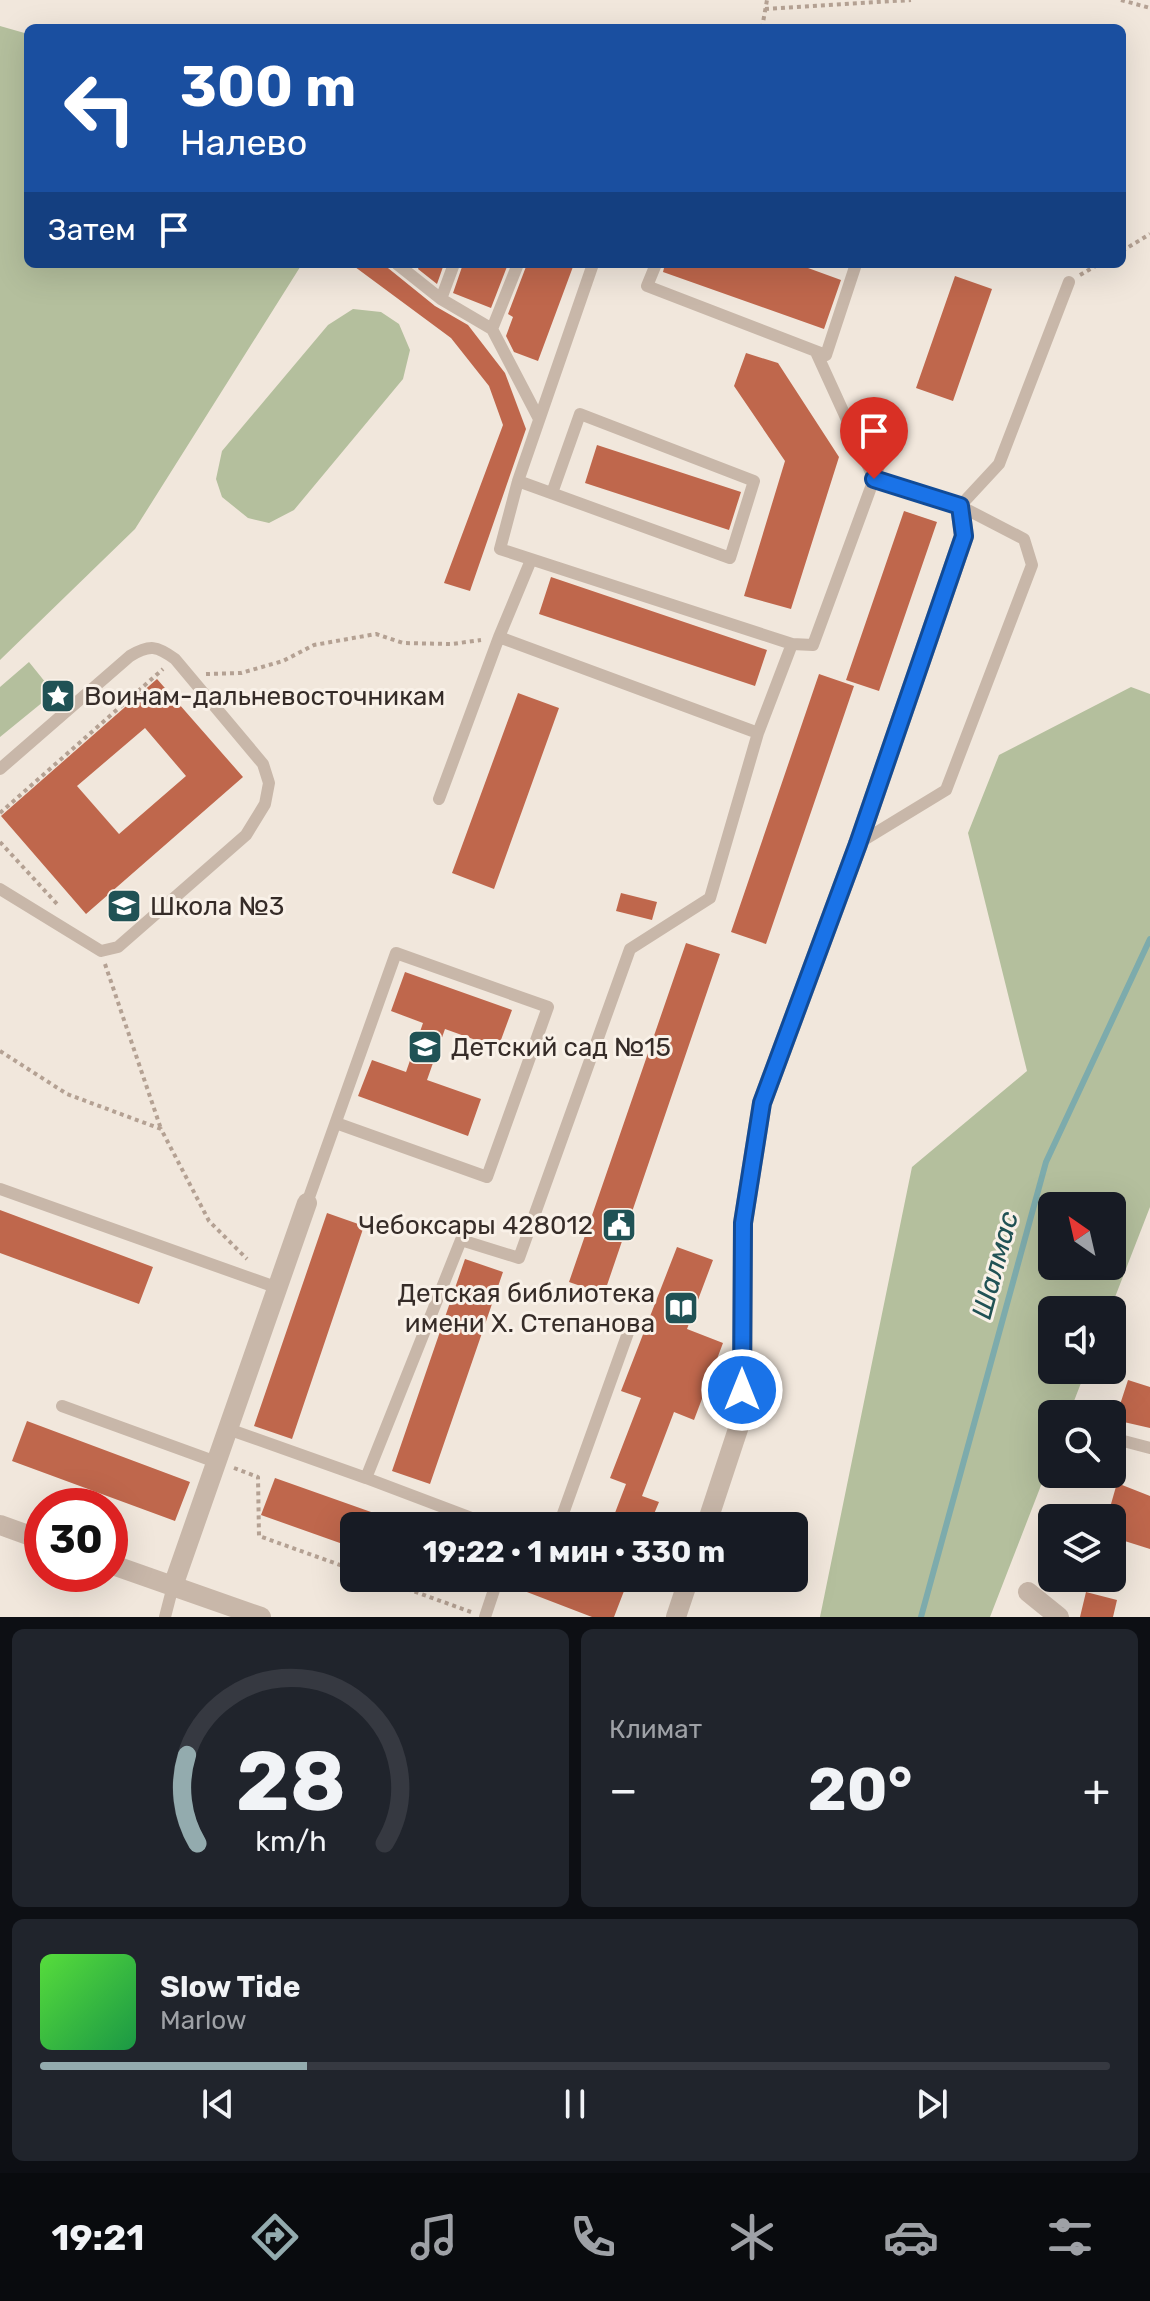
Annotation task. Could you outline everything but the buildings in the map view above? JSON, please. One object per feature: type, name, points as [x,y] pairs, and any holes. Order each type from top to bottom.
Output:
[{"type":"street","points":[[711,1512],[742,1417],[743,1223],[762,1103],[858,844],[964,536],[960,506]]},
{"type":"street","points":[[173,1586],[307,1203]]},
{"type":"street","points":[[0,1525],[24,1534]]},
{"type":"street","points":[[128,1570],[261,1617]]},
{"type":"street","points":[[676,1617],[684,1592]]},
{"type":"street","points":[[1028,1592],[1059,1617]]},
{"type":"lane","points":[[402,268],[441,299],[492,329],[539,419]]},
{"type":"lane","points":[[441,299],[453,268]]},
{"type":"lane","points":[[492,329],[516,268]]},
{"type":"lane","points":[[592,268],[518,481],[500,549],[792,644],[813,645],[895,424]]},
{"type":"lane","points":[[654,268],[647,286],[826,355],[855,268]]},
{"type":"lane","points":[[960,506],[999,464],[1069,282]]},
{"type":"lane","points":[[816,352],[874,479],[960,506],[1024,539],[1032,565],[946,790],[858,844]]},
{"type":"lane","points":[[518,481],[730,558],[754,481],[580,414],[552,493]]},
{"type":"lane","points":[[439,799],[531,560]]},
{"type":"lane","points":[[499,637],[758,733]]},
{"type":"lane","points":[[366,1478],[461,1240],[519,1258],[630,949],[710,898],[758,733],[792,644]]},
{"type":"lane","points":[[0,769],[130,656],[143,648],[160,648],[175,659],[263,764],[269,783],[265,804],[246,835],[118,947],[101,951],[0,889]]},
{"type":"lane","points":[[307,1203],[396,953],[548,1007],[487,1177],[336,1123]]},
{"type":"lane","points":[[0,1189],[278,1288]]},
{"type":"lane","points":[[564,1512],[629,1330]]},
{"type":"lane","points":[[62,1406],[216,1462]]},
{"type":"lane","points":[[228,1429],[456,1512]]},
{"type":"lane","points":[[1126,1442],[1150,1448]]},
{"type":"lane","points":[[165,1617],[173,1586]]},
{"type":"lane","points":[[485,1617],[493,1592]]},
{"type":"path","points":[[763,24],[767,0]]},
{"type":"path","points":[[765,9],[911,0]]},
{"type":"path","points":[[1121,0],[1150,8]]},
{"type":"path","points":[[1126,249],[1150,234]]},
{"type":"path","points":[[188,675],[241,673],[283,661],[314,645],[376,634],[403,643],[452,644],[499,637]]},
{"type":"path","points":[[0,813],[175,659]]},
{"type":"path","points":[[0,842],[61,907]]},
{"type":"path","points":[[101,951],[161,1129],[209,1221],[248,1259]]},
{"type":"path","points":[[0,1051],[67,1094],[161,1129]]},
{"type":"path","points":[[216,1462],[258,1477],[259,1536],[340,1565]]},
{"type":"path","points":[[416,1592],[485,1617]]},
{"type":"green space","points":[[0,26],[24,33],[24,268],[299,268],[135,529],[0,660]]},
{"type":"green space","points":[[353,309],[381,312],[399,324],[410,350],[403,379],[294,510],[269,523],[248,518],[222,497],[216,479],[222,451],[328,325]]},
{"type":"green space","points":[[29,662],[54,693],[0,737],[0,687]]},
{"type":"green space","points":[[1131,687],[1150,694],[1150,1207],[1126,1269],[1126,1192],[1038,1192],[1038,1280],[1122,1280],[1115,1296],[1038,1296],[1038,1384],[1081,1384],[1074,1400],[1038,1400],[1040,1488],[990,1617],[820,1617],[912,1167],[1027,1071],[968,833],[999,755]]},
{"type":"waterway","name":"Шалмас","points":[[921,1617],[1046,1162],[1150,939]]},
{"type":"place","name":"Воинам-дальневосточникам","points":[[58,696]]},
{"type":"place","name":"Школа №3","points":[[124,906]]},
{"type":"place","name":"Детский сад №15","points":[[425,1047]]},
{"type":"place","name":"Чебоксары 428012","points":[[619,1225]]},
{"type":"place","name":"Детская библиотека имени Х. Степанова","points":[[681,1308]]},
{"type":"route","points":[[742,1390],[743,1223],[762,1103],[858,844],[964,536],[960,506],[874,479]]}]
